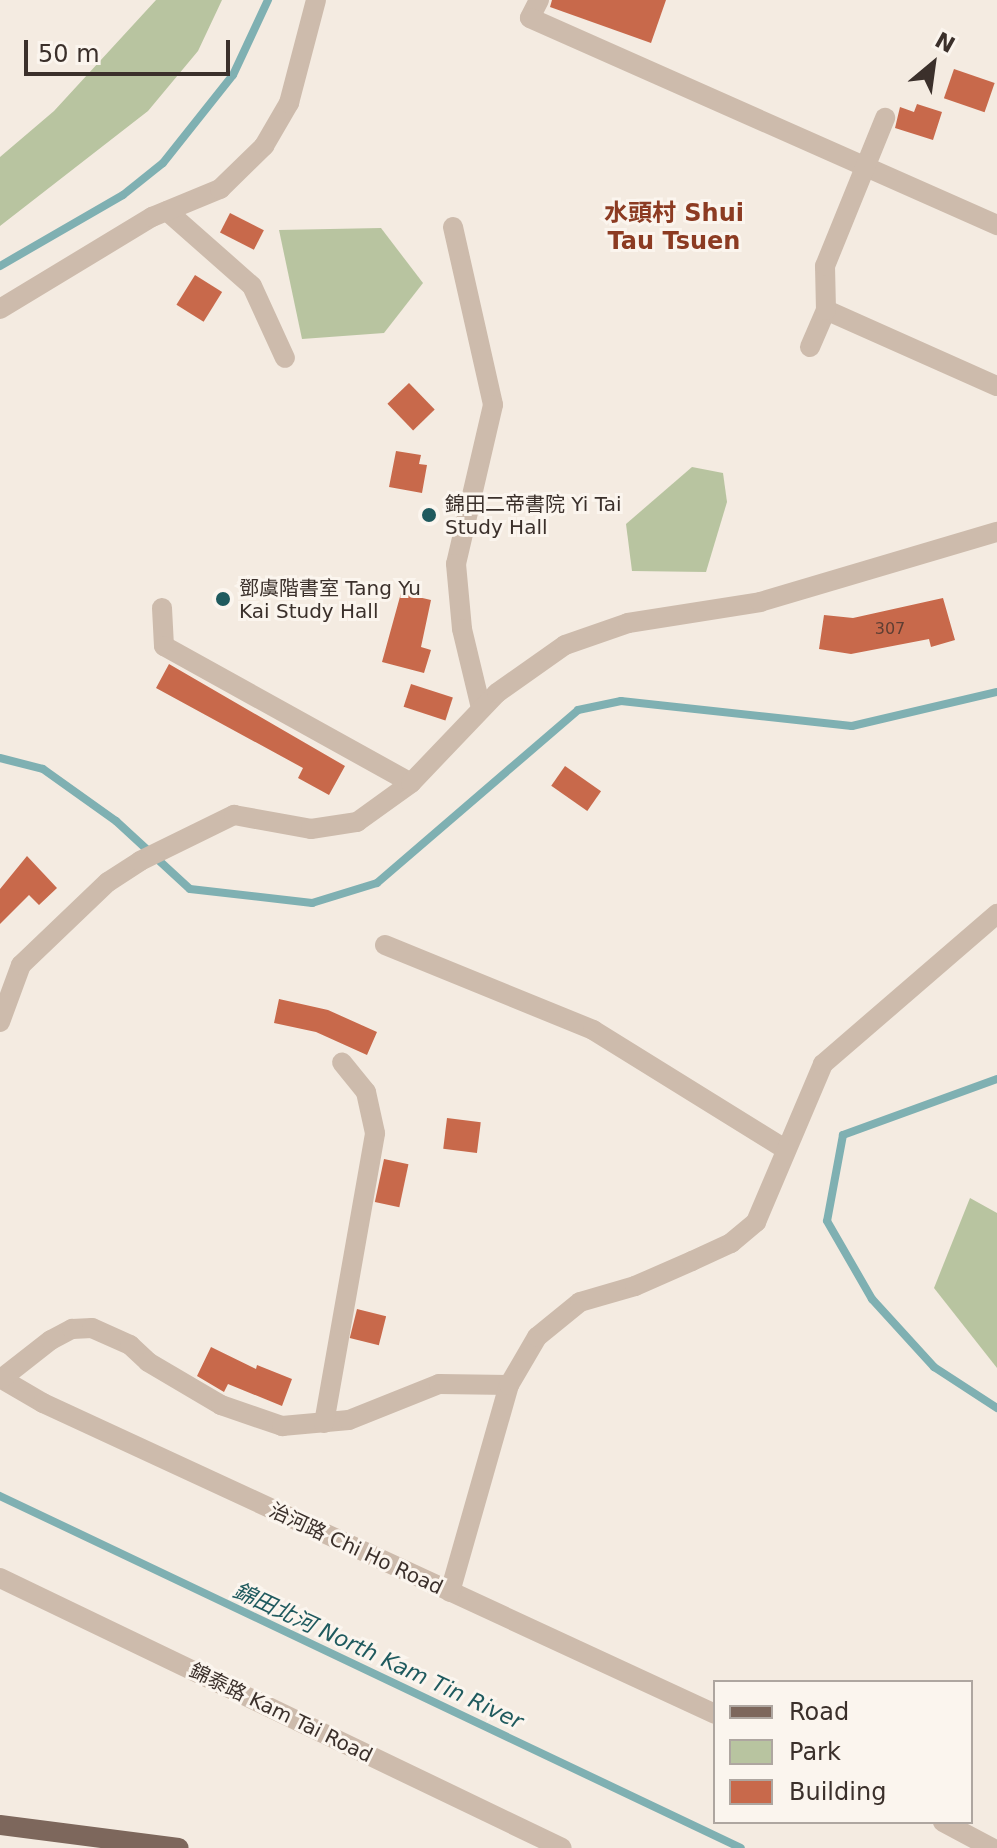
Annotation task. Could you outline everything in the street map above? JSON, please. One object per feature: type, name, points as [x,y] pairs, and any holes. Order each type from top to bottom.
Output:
[{"type":"main road","points":[[0,1825],[179,1848]]},
{"type":"street","points":[[0,309],[167,211],[220,189],[264,146],[289,103],[316,0]]},
{"type":"street","points":[[539,0],[530,18],[870,166],[997,225]]},
{"type":"street","points":[[810,347],[826,310],[825,266],[870,166],[885,118]]},
{"type":"street","points":[[167,211],[252,286],[285,358]]},
{"type":"street","points":[[453,227],[493,405],[456,564],[462,629],[481,708]]},
{"type":"street","points":[[826,310],[997,386]]},
{"type":"street","points":[[0,1022],[21,965],[108,882],[140,861],[196,830],[234,815],[311,829],[344,826],[371,814],[411,783],[481,708],[552,653],[596,631],[760,602],[997,532]]},
{"type":"street","points":[[162,608],[164,646],[411,783]]},
{"type":"street","points":[[450,1592],[509,1385],[537,1337],[580,1302],[635,1286],[731,1243],[756,1222],[783,1148],[823,1064],[997,914]]},
{"type":"street","points":[[385,945],[593,1030],[783,1148]]},
{"type":"street","points":[[324,1423],[375,1133],[366,1092],[342,1062]]},
{"type":"street","points":[[1,1378],[51,1340],[72,1329],[92,1328],[130,1345],[148,1362],[221,1405],[282,1426],[349,1420],[439,1384],[509,1385]]},
{"type":"street","name":"治河路 Chi Ho Road","points":[[1,1378],[450,1592],[713,1713]]},
{"type":"street","name":"錦泰路 Kam Tai Road","points":[[0,1578],[562,1848]]},
{"type":"street","points":[[947,1824],[992,1848]]},
{"type":"green space","points":[[156,0],[222,0],[198,51],[148,111],[0,226],[0,157],[54,111]]},
{"type":"green space","points":[[381,228],[423,283],[384,333],[302,339],[279,230]]},
{"type":"green space","points":[[692,467],[723,473],[727,502],[706,572],[632,571],[626,524]]},
{"type":"green space","points":[[970,1198],[997,1213],[997,1368],[934,1288]]},
{"type":"building","points":[[552,0],[666,0],[651,43],[550,7]]},
{"type":"building","points":[[954,69],[995,83],[985,112],[944,98]]},
{"type":"building","points":[[917,104],[942,112],[933,140],[895,128],[900,107],[914,112]]},
{"type":"building","points":[[230,213],[264,230],[254,250],[220,233]]},
{"type":"building","points":[[195,275],[222,292],[204,322],[176,305]]},
{"type":"building","points":[[409,383],[435,410],[413,430],[387,404]]},
{"type":"building","points":[[396,451],[421,455],[419,464],[427,465],[422,493],[389,487]]},
{"type":"building","points":[[401,593],[431,600],[421,647],[431,650],[424,673],[382,662]]},
{"type":"building","points":[[943,598],[955,640],[931,647],[929,639],[851,654],[819,649],[824,615],[853,618]]},
{"type":"building","points":[[169,664],[345,766],[329,795],[298,778],[303,768],[156,688]]},
{"type":"building","points":[[411,684],[453,698],[445,720],[404,707]]},
{"type":"building","points":[[565,766],[601,791],[587,811],[551,786]]},
{"type":"building","points":[[27,856],[57,888],[39,905],[29,895],[0,924],[0,889]]},
{"type":"building","points":[[279,999],[328,1010],[377,1032],[367,1055],[316,1032],[274,1023]]},
{"type":"building","points":[[447,1118],[481,1122],[477,1153],[443,1149]]},
{"type":"building","points":[[384,1159],[408,1164],[399,1207],[375,1202]]},
{"type":"building","points":[[357,1309],[386,1316],[379,1345],[350,1338]]},
{"type":"building","points":[[211,1347],[256,1369],[257,1365],[292,1379],[282,1406],[228,1384],[224,1392],[197,1376]]},
{"type":"waterway","points":[[0,266],[123,195],[163,163],[233,75],[268,0]]},
{"type":"waterway","points":[[0,758],[43,769],[116,821],[190,889],[312,903],[377,883],[578,710],[621,701],[852,726],[997,692]]},
{"type":"waterway","points":[[997,1079],[843,1135],[827,1221],[872,1299],[934,1367],[997,1408]]},
{"type":"waterway","name":"錦田北河 North Kam Tin River","points":[[0,1496],[741,1848]]},
{"type":"place","name":"錦田二帝書院 Yi Tai Study Hall","points":[[429,515]]},
{"type":"place","name":"鄧虞階書室 Tang Yu Kai Study Hall","points":[[223,599]]},
{"type":"district","name":"水頭村 Shui Tau Tsuen","points":[[674,228]]}]
